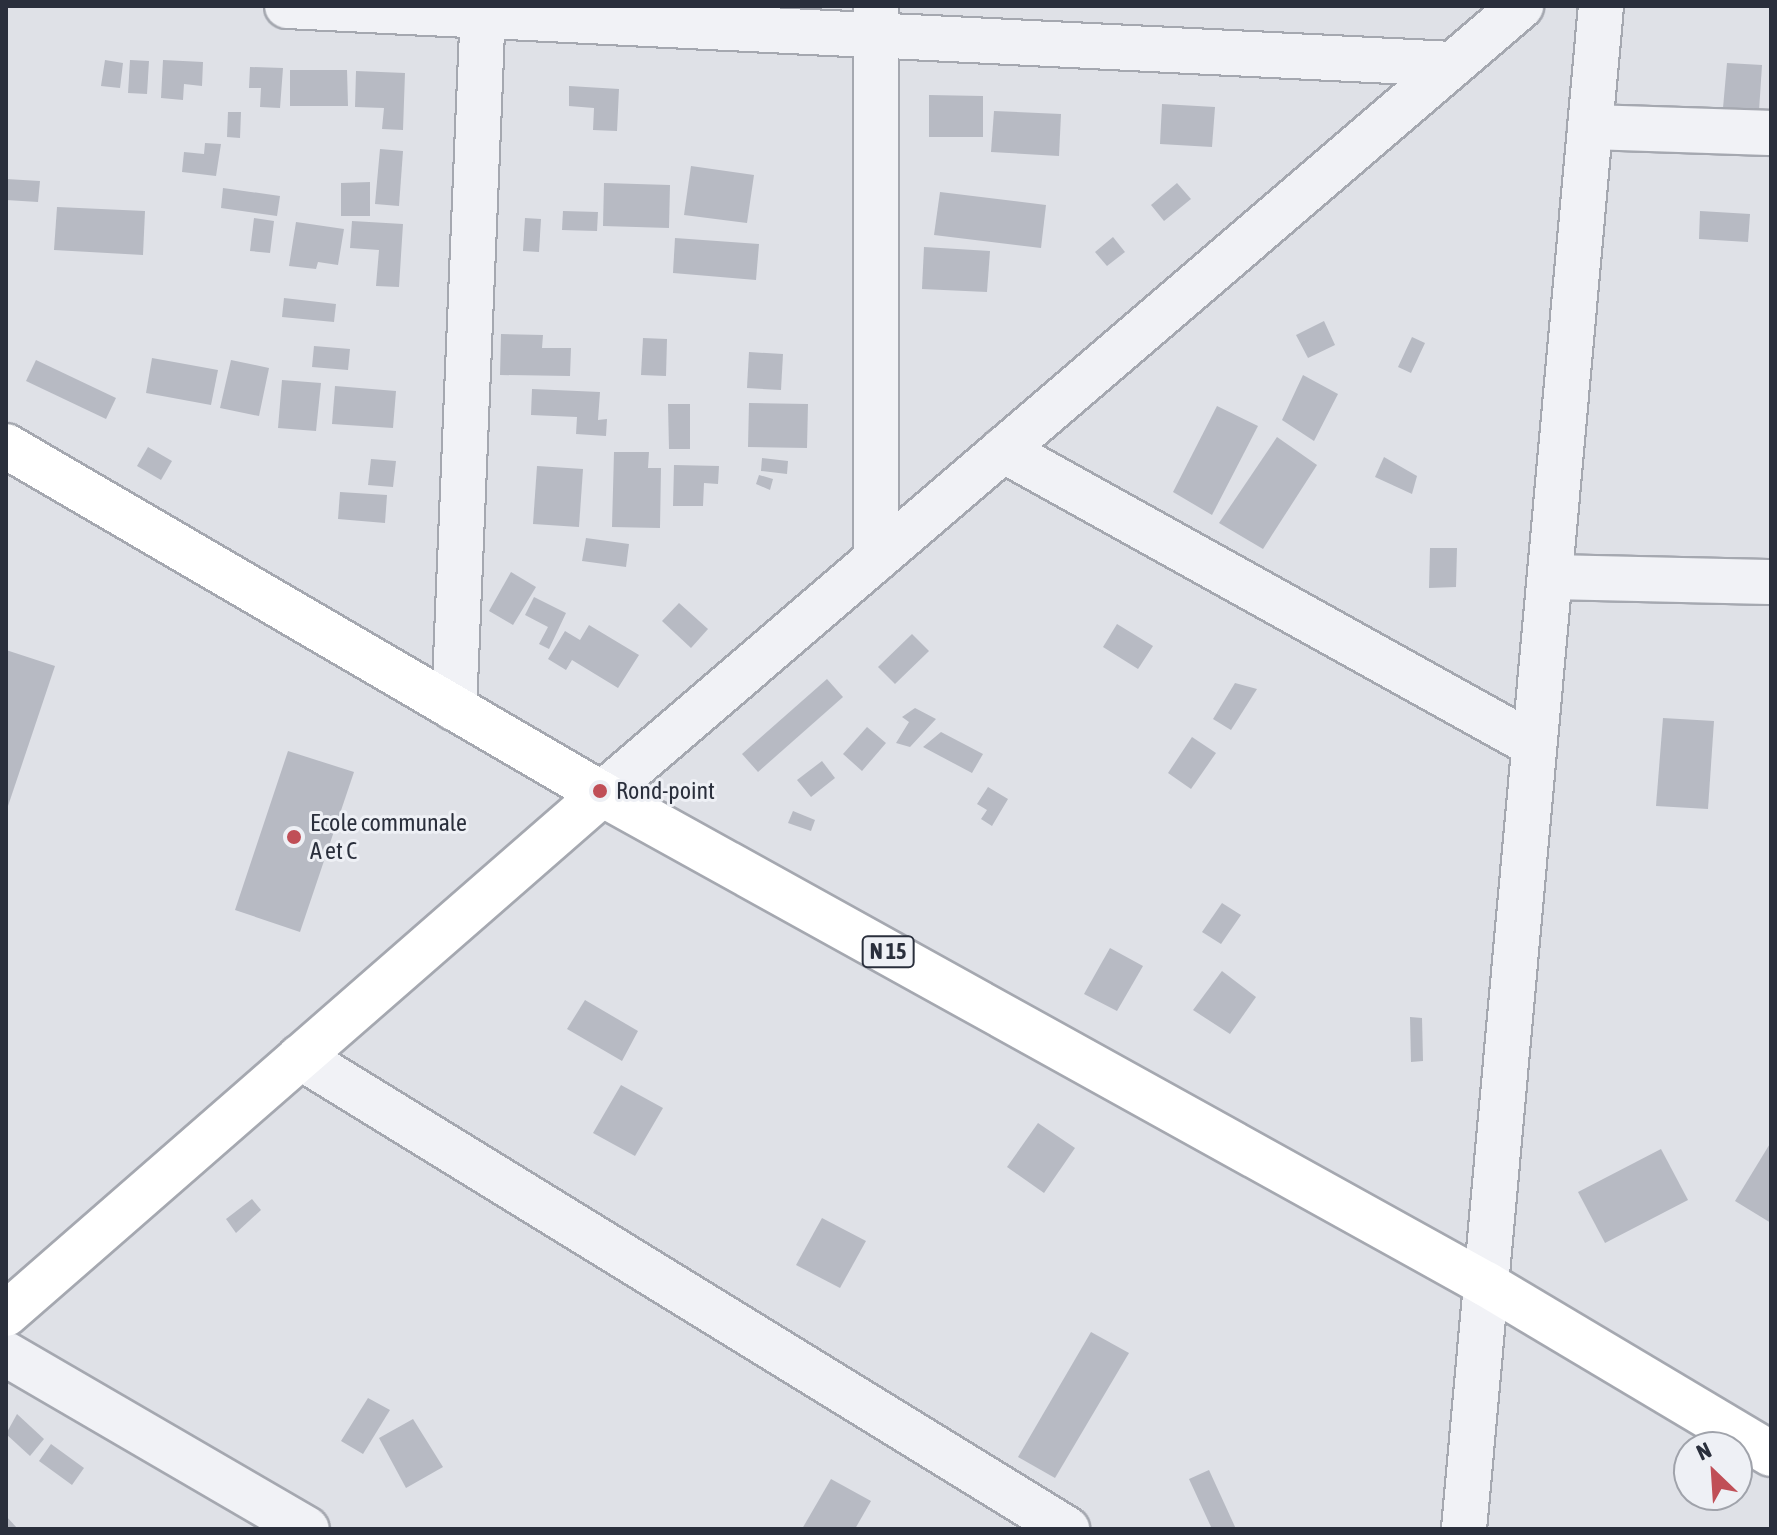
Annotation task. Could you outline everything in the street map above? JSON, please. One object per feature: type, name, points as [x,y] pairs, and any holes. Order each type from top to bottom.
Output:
[{"type":"main road","name":"N 15","points":[[6,446],[602,794],[1486,1284],[1771,1454]]},
{"type":"main road","points":[[6,1314],[602,794]]},
{"type":"street","points":[[287,6],[876,21],[1453,64]]},
{"type":"street","points":[[602,794],[1521,6]]},
{"type":"street","points":[[1464,1529],[1601,6]]},
{"type":"street","points":[[454,708],[483,11]]},
{"type":"street","points":[[876,21],[876,559]]},
{"type":"street","points":[[1590,127],[1771,133]]},
{"type":"street","points":[[1003,450],[1534,745]]},
{"type":"street","points":[[1552,577],[1771,582]]},
{"type":"street","points":[[300,1057],[1067,1529]]},
{"type":"street","points":[[6,1354],[307,1529]]},
{"type":"building","points":[[105,60],[123,63],[120,88],[101,86]]},
{"type":"building","points":[[130,60],[149,61],[147,94],[128,93]]},
{"type":"building","points":[[163,60],[203,62],[202,86],[184,84],[183,100],[161,98]]},
{"type":"building","points":[[1727,63],[1762,65],[1759,111],[1723,108]]},
{"type":"building","points":[[250,67],[283,68],[280,108],[260,107],[261,88],[249,88]]},
{"type":"building","points":[[290,70],[347,70],[348,106],[290,106]]},
{"type":"building","points":[[356,71],[405,73],[403,130],[382,129],[384,108],[355,107]]},
{"type":"building","points":[[569,86],[619,89],[617,131],[593,130],[594,108],[569,106]]},
{"type":"building","points":[[929,95],[983,96],[983,137],[929,137]]},
{"type":"building","points":[[1162,104],[1215,107],[1212,147],[1160,144]]},
{"type":"building","points":[[994,111],[1061,114],[1059,156],[991,152]]},
{"type":"building","points":[[228,112],[241,112],[240,138],[227,137]]},
{"type":"building","points":[[205,143],[221,144],[216,176],[182,172],[184,152],[204,154]]},
{"type":"building","points":[[380,149],[403,151],[399,206],[375,204]]},
{"type":"building","points":[[691,166],[754,175],[747,223],[684,215]]},
{"type":"building","points":[[6,179],[40,181],[38,202],[6,200]]},
{"type":"building","points":[[370,182],[370,216],[341,216],[341,183]]},
{"type":"building","points":[[604,183],[670,185],[669,228],[603,226]]},
{"type":"building","points":[[1177,183],[1191,199],[1164,221],[1151,205]]},
{"type":"building","points":[[223,188],[280,196],[277,216],[221,208]]},
{"type":"building","points":[[940,192],[1046,205],[1041,248],[934,235]]},
{"type":"building","points":[[57,207],[145,211],[143,255],[54,250]]},
{"type":"building","points":[[563,211],[598,212],[597,231],[562,230]]},
{"type":"building","points":[[1700,211],[1750,214],[1748,242],[1699,239]]},
{"type":"building","points":[[254,218],[274,221],[270,253],[250,251]]},
{"type":"building","points":[[525,218],[541,219],[539,252],[523,251]]},
{"type":"building","points":[[352,221],[403,224],[399,287],[376,286],[379,250],[350,248]]},
{"type":"building","points":[[296,222],[344,229],[338,265],[318,262],[316,269],[289,266]]},
{"type":"building","points":[[1113,237],[1125,252],[1107,266],[1095,252]]},
{"type":"building","points":[[675,238],[759,244],[756,280],[673,273]]},
{"type":"building","points":[[924,247],[990,251],[987,292],[922,289]]},
{"type":"building","points":[[284,298],[336,304],[334,322],[282,317]]},
{"type":"building","points":[[1324,321],[1335,345],[1308,358],[1296,335]]},
{"type":"building","points":[[501,334],[543,335],[542,348],[571,348],[570,376],[500,375]]},
{"type":"building","points":[[1412,337],[1425,343],[1411,373],[1398,367]]},
{"type":"building","points":[[643,338],[667,339],[666,376],[641,375]]},
{"type":"building","points":[[314,346],[350,349],[348,370],[312,367]]},
{"type":"building","points":[[749,352],[783,354],[781,390],[747,388]]},
{"type":"building","points":[[152,358],[218,370],[211,405],[146,393]]},
{"type":"building","points":[[36,360],[116,398],[106,419],[26,381]]},
{"type":"building","points":[[231,360],[269,368],[259,416],[220,408]]},
{"type":"building","points":[[1303,375],[1338,394],[1314,441],[1282,420]]},
{"type":"building","points":[[282,380],[321,383],[316,431],[278,428]]},
{"type":"building","points":[[335,386],[396,391],[393,428],[332,424]]},
{"type":"building","points":[[532,389],[600,392],[598,420],[607,419],[606,436],[576,434],[577,417],[531,415]]},
{"type":"building","points":[[749,403],[808,404],[807,448],[748,447]]},
{"type":"building","points":[[668,404],[690,404],[690,449],[669,449]]},
{"type":"building","points":[[1217,406],[1258,426],[1212,515],[1173,492]]},
{"type":"building","points":[[1277,437],[1317,465],[1263,549],[1219,523]]},
{"type":"building","points":[[148,447],[172,461],[161,480],[137,466]]},
{"type":"building","points":[[614,452],[649,452],[648,468],[661,468],[660,528],[612,527]]},
{"type":"building","points":[[1384,457],[1417,476],[1412,494],[1375,477]]},
{"type":"building","points":[[762,458],[788,461],[787,474],[761,471]]},
{"type":"building","points":[[371,459],[396,461],[393,487],[368,485]]},
{"type":"building","points":[[674,465],[719,466],[718,484],[704,483],[703,506],[673,506]]},
{"type":"building","points":[[537,466],[583,469],[579,527],[533,524]]},
{"type":"building","points":[[759,475],[773,479],[770,490],[756,484]]},
{"type":"building","points":[[340,492],[387,495],[385,523],[338,519]]},
{"type":"building","points":[[586,538],[629,544],[626,567],[582,561]]},
{"type":"building","points":[[1430,548],[1457,548],[1456,587],[1429,588]]},
{"type":"building","points":[[511,572],[536,587],[513,625],[489,611]]},
{"type":"building","points":[[534,597],[566,613],[549,649],[539,644],[548,627],[525,615]]},
{"type":"building","points":[[679,603],[708,629],[691,648],[662,621]]},
{"type":"building","points":[[1117,624],[1153,646],[1138,669],[1103,647]]},
{"type":"building","points":[[589,625],[639,655],[618,688],[572,660],[566,670],[548,659],[565,631],[580,640]]},
{"type":"building","points":[[912,634],[929,651],[895,684],[878,667]]},
{"type":"building","points":[[6,650],[55,666],[7,809],[6,809]]},
{"type":"building","points":[[827,679],[843,697],[758,772],[742,754]]},
{"type":"building","points":[[1235,683],[1257,689],[1231,730],[1213,719]]},
{"type":"building","points":[[915,708],[936,719],[910,747],[896,743],[909,722],[902,717]]},
{"type":"building","points":[[1663,718],[1714,721],[1708,809],[1656,806]]},
{"type":"building","points":[[867,727],[886,743],[862,771],[843,754]]},
{"type":"building","points":[[941,732],[983,754],[972,773],[923,747]]},
{"type":"building","points":[[1192,737],[1216,753],[1191,789],[1168,773]]},
{"type":"building","points":[[288,751],[354,772],[300,932],[235,910]]},
{"type":"building","points":[[822,761],[835,778],[811,797],[797,780]]},
{"type":"building","points":[[988,787],[1008,799],[992,826],[981,819],[987,810],[977,804]]},
{"type":"building","points":[[793,811],[815,820],[811,831],[788,823]]},
{"type":"building","points":[[1222,903],[1241,915],[1221,944],[1202,932]]},
{"type":"building","points":[[1110,948],[1143,966],[1117,1011],[1084,994]]},
{"type":"building","points":[[1222,971],[1256,997],[1230,1034],[1193,1010]]},
{"type":"building","points":[[585,1000],[638,1031],[622,1061],[567,1029]]},
{"type":"building","points":[[1410,1017],[1422,1018],[1423,1061],[1411,1062]]},
{"type":"building","points":[[621,1085],[663,1108],[635,1156],[593,1133]]},
{"type":"building","points":[[1038,1123],[1075,1148],[1044,1193],[1007,1167]]},
{"type":"building","points":[[1771,1142],[1771,1223],[1735,1201]]},
{"type":"building","points":[[1661,1149],[1688,1200],[1605,1243],[1578,1192]]},
{"type":"building","points":[[252,1199],[261,1210],[236,1233],[226,1219]]},
{"type":"building","points":[[822,1218],[866,1241],[840,1288],[796,1265]]},
{"type":"building","points":[[1091,1332],[1129,1353],[1055,1478],[1018,1457]]},
{"type":"building","points":[[368,1398],[390,1410],[363,1454],[341,1441]]},
{"type":"building","points":[[17,1414],[44,1439],[30,1456],[6,1434]]},
{"type":"building","points":[[413,1419],[443,1467],[406,1488],[379,1438]]},
{"type":"building","points":[[51,1444],[84,1468],[72,1485],[39,1461]]},
{"type":"building","points":[[1209,1470],[1236,1529],[1212,1529],[1189,1479]]},
{"type":"building","points":[[831,1479],[871,1501],[855,1529],[802,1529]]},
{"type":"building","points":[[6,1516],[17,1528],[16,1529],[6,1529]]},
{"type":"place","name":"Rond-point","points":[[600,791]]},
{"type":"place","name":"Ecole communale A et C","points":[[294,837]]}]
